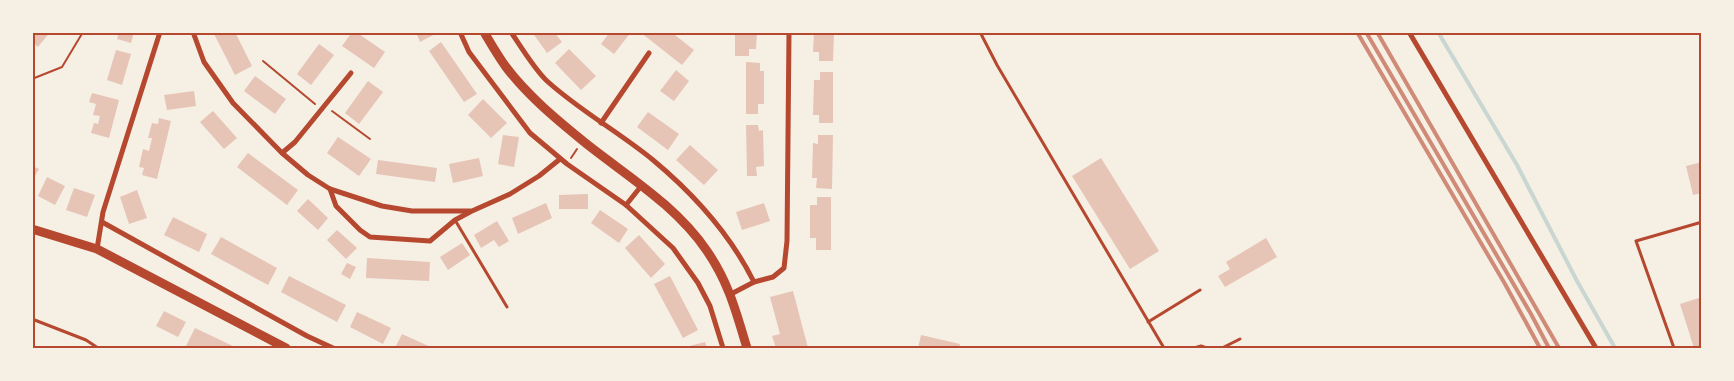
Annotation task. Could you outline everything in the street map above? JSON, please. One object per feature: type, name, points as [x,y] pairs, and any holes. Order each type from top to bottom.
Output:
[{"type":"street","points":[[97,249],[106,203],[160,32]]},
{"type":"street","points":[[193,32],[204,62],[233,103],[282,153],[308,176],[330,189],[382,206],[412,211],[472,211]]},
{"type":"street","points":[[460,32],[469,52],[530,133],[560,158],[626,204],[672,248],[698,283],[710,306],[723,348]]},
{"type":"street","points":[[484,32],[507,69],[532,96],[583,141],[666,205],[706,250],[731,294],[747,348]]},
{"type":"street","points":[[511,32],[545,80],[653,160],[695,198],[731,242],[754,282]]},
{"type":"street","points":[[731,294],[754,282],[773,277],[784,268],[787,241],[789,32]]},
{"type":"street","points":[[1410,32],[1596,348]]},
{"type":"street","points":[[601,123],[649,53]]},
{"type":"street","points":[[282,153],[295,142],[351,73]]},
{"type":"street","points":[[330,189],[336,206],[360,230],[370,237],[430,241],[455,220],[510,194],[539,176],[560,158]]},
{"type":"street","points":[[626,204],[642,185]]},
{"type":"street","points":[[102,222],[333,348]]},
{"type":"street","points":[[32,229],[97,249],[286,348]]},
{"type":"lane","points":[[980,32],[997,65],[1164,348]]},
{"type":"lane","points":[[455,220],[507,307]]},
{"type":"lane","points":[[1674,348],[1636,241],[1702,222]]},
{"type":"lane","points":[[1148,322],[1200,290]]},
{"type":"lane","points":[[32,319],[86,340],[98,348]]},
{"type":"lane","points":[[1222,348],[1240,339]]},
{"type":"lane","points":[[1194,348],[1201,346],[1207,348]]},
{"type":"path","points":[[32,79],[62,67],[83,32]]},
{"type":"path","points":[[263,61],[323,107],[370,139]]},
{"type":"building","points":[[32,32],[50,32],[38,47],[32,42]]},
{"type":"building","points":[[119,32],[134,32],[131,43],[117,39]]},
{"type":"building","points":[[213,32],[235,32],[252,66],[235,75]]},
{"type":"building","points":[[352,32],[356,32],[385,52],[374,68],[342,46]]},
{"type":"building","points":[[416,32],[439,32],[420,42]]},
{"type":"building","points":[[532,32],[554,32],[562,42],[547,53]]},
{"type":"building","points":[[610,32],[631,32],[614,54],[601,44]]},
{"type":"building","points":[[640,32],[671,32],[694,50],[682,65]]},
{"type":"building","points":[[735,32],[757,32],[756,49],[749,49],[749,56],[735,56]]},
{"type":"building","points":[[814,32],[834,32],[833,61],[819,61],[819,52],[813,52]]},
{"type":"building","points":[[441,42],[477,94],[464,102],[429,51]]},
{"type":"building","points":[[319,44],[334,55],[311,85],[297,74]]},
{"type":"building","points":[[569,49],[596,76],[581,90],[555,63]]},
{"type":"building","points":[[116,50],[131,54],[122,85],[107,80]]},
{"type":"building","points":[[746,62],[760,63],[760,71],[764,71],[764,104],[758,104],[758,114],[746,114]]},
{"type":"building","points":[[676,70],[689,81],[674,101],[660,91]]},
{"type":"building","points":[[820,72],[833,72],[833,123],[819,123],[819,115],[813,115],[814,80],[820,80]]},
{"type":"building","points":[[255,76],[286,99],[275,114],[244,91]]},
{"type":"building","points":[[368,81],[383,92],[359,124],[345,113]]},
{"type":"building","points":[[194,91],[196,106],[167,110],[164,95]]},
{"type":"building","points":[[92,93],[119,100],[109,138],[91,133],[94,123],[98,124],[100,116],[93,115],[96,104],[89,102]]},
{"type":"building","points":[[483,99],[507,123],[491,138],[468,115]]},
{"type":"building","points":[[213,111],[237,138],[224,149],[200,122]]},
{"type":"building","points":[[648,112],[679,134],[668,150],[637,127]]},
{"type":"building","points":[[159,118],[171,121],[157,179],[142,175],[144,168],[139,167],[143,149],[149,151],[152,138],[148,138],[152,123],[158,124]]},
{"type":"building","points":[[746,125],[758,125],[759,131],[763,130],[764,166],[756,167],[757,176],[747,176]]},
{"type":"building","points":[[503,135],[519,137],[514,167],[498,164]]},
{"type":"building","points":[[818,135],[833,135],[832,189],[816,188],[817,178],[812,178],[813,143],[818,144]]},
{"type":"building","points":[[338,137],[371,159],[359,176],[327,153]]},
{"type":"building","points":[[690,145],[718,170],[704,185],[676,160]]},
{"type":"building","points":[[248,153],[298,190],[287,205],[237,167]]},
{"type":"building","points":[[479,158],[483,176],[453,183],[449,164]]},
{"type":"building","points":[[1101,158],[1159,251],[1130,269],[1072,176]]},
{"type":"building","points":[[378,160],[437,168],[435,182],[376,174]]},
{"type":"building","points":[[1702,162],[1702,193],[1693,195],[1686,166]]},
{"type":"building","points":[[32,166],[39,169],[32,181]]},
{"type":"building","points":[[47,177],[65,186],[55,205],[38,196]]},
{"type":"building","points":[[74,188],[95,195],[87,217],[66,210]]},
{"type":"building","points":[[137,190],[147,218],[129,224],[120,197]]},
{"type":"building","points":[[588,194],[588,209],[559,209],[559,195]]},
{"type":"building","points":[[817,197],[831,197],[831,250],[816,250],[816,238],[810,238],[810,205],[817,205]]},
{"type":"building","points":[[308,199],[328,218],[318,230],[297,211]]},
{"type":"building","points":[[546,203],[552,218],[518,234],[512,218]]},
{"type":"building","points":[[764,203],[770,221],[742,230],[736,212]]},
{"type":"building","points":[[600,210],[628,229],[619,243],[591,223]]},
{"type":"building","points":[[173,217],[207,234],[199,252],[164,235]]},
{"type":"building","points":[[497,221],[509,241],[499,247],[494,240],[481,248],[474,235]]},
{"type":"building","points":[[337,230],[357,248],[346,259],[327,240]]},
{"type":"building","points":[[639,235],[665,264],[651,278],[625,248]]},
{"type":"building","points":[[221,237],[277,268],[268,285],[211,254]]},
{"type":"building","points":[[1266,238],[1277,257],[1225,287],[1218,276],[1230,269],[1226,262]]},
{"type":"building","points":[[462,243],[470,255],[448,270],[440,257]]},
{"type":"building","points":[[367,258],[430,262],[429,281],[366,278]]},
{"type":"building","points":[[347,263],[356,267],[350,279],[341,274]]},
{"type":"building","points":[[289,276],[346,305],[337,322],[281,292]]},
{"type":"building","points":[[670,276],[698,330],[683,338],[654,284]]},
{"type":"building","points":[[793,291],[808,348],[776,348],[772,336],[780,334],[770,297]]},
{"type":"building","points":[[1702,297],[1702,348],[1694,348],[1680,304]]},
{"type":"building","points":[[164,311],[186,322],[178,337],[156,326]]},
{"type":"building","points":[[357,312],[391,328],[383,344],[350,327]]},
{"type":"building","points":[[195,328],[237,348],[185,348]]},
{"type":"building","points":[[402,334],[433,348],[395,348]]},
{"type":"building","points":[[921,335],[960,344],[959,348],[918,348]]},
{"type":"building","points":[[705,342],[707,348],[682,348]]},
{"type":"waterway","points":[[1438,32],[1517,165],[1577,281],[1615,348]]},
{"type":"railway","points":[[1357,32],[1505,284],[1540,348]]},
{"type":"railway","points":[[1366,32],[1549,348]]},
{"type":"railway","points":[[1377,32],[1559,348]]}]
